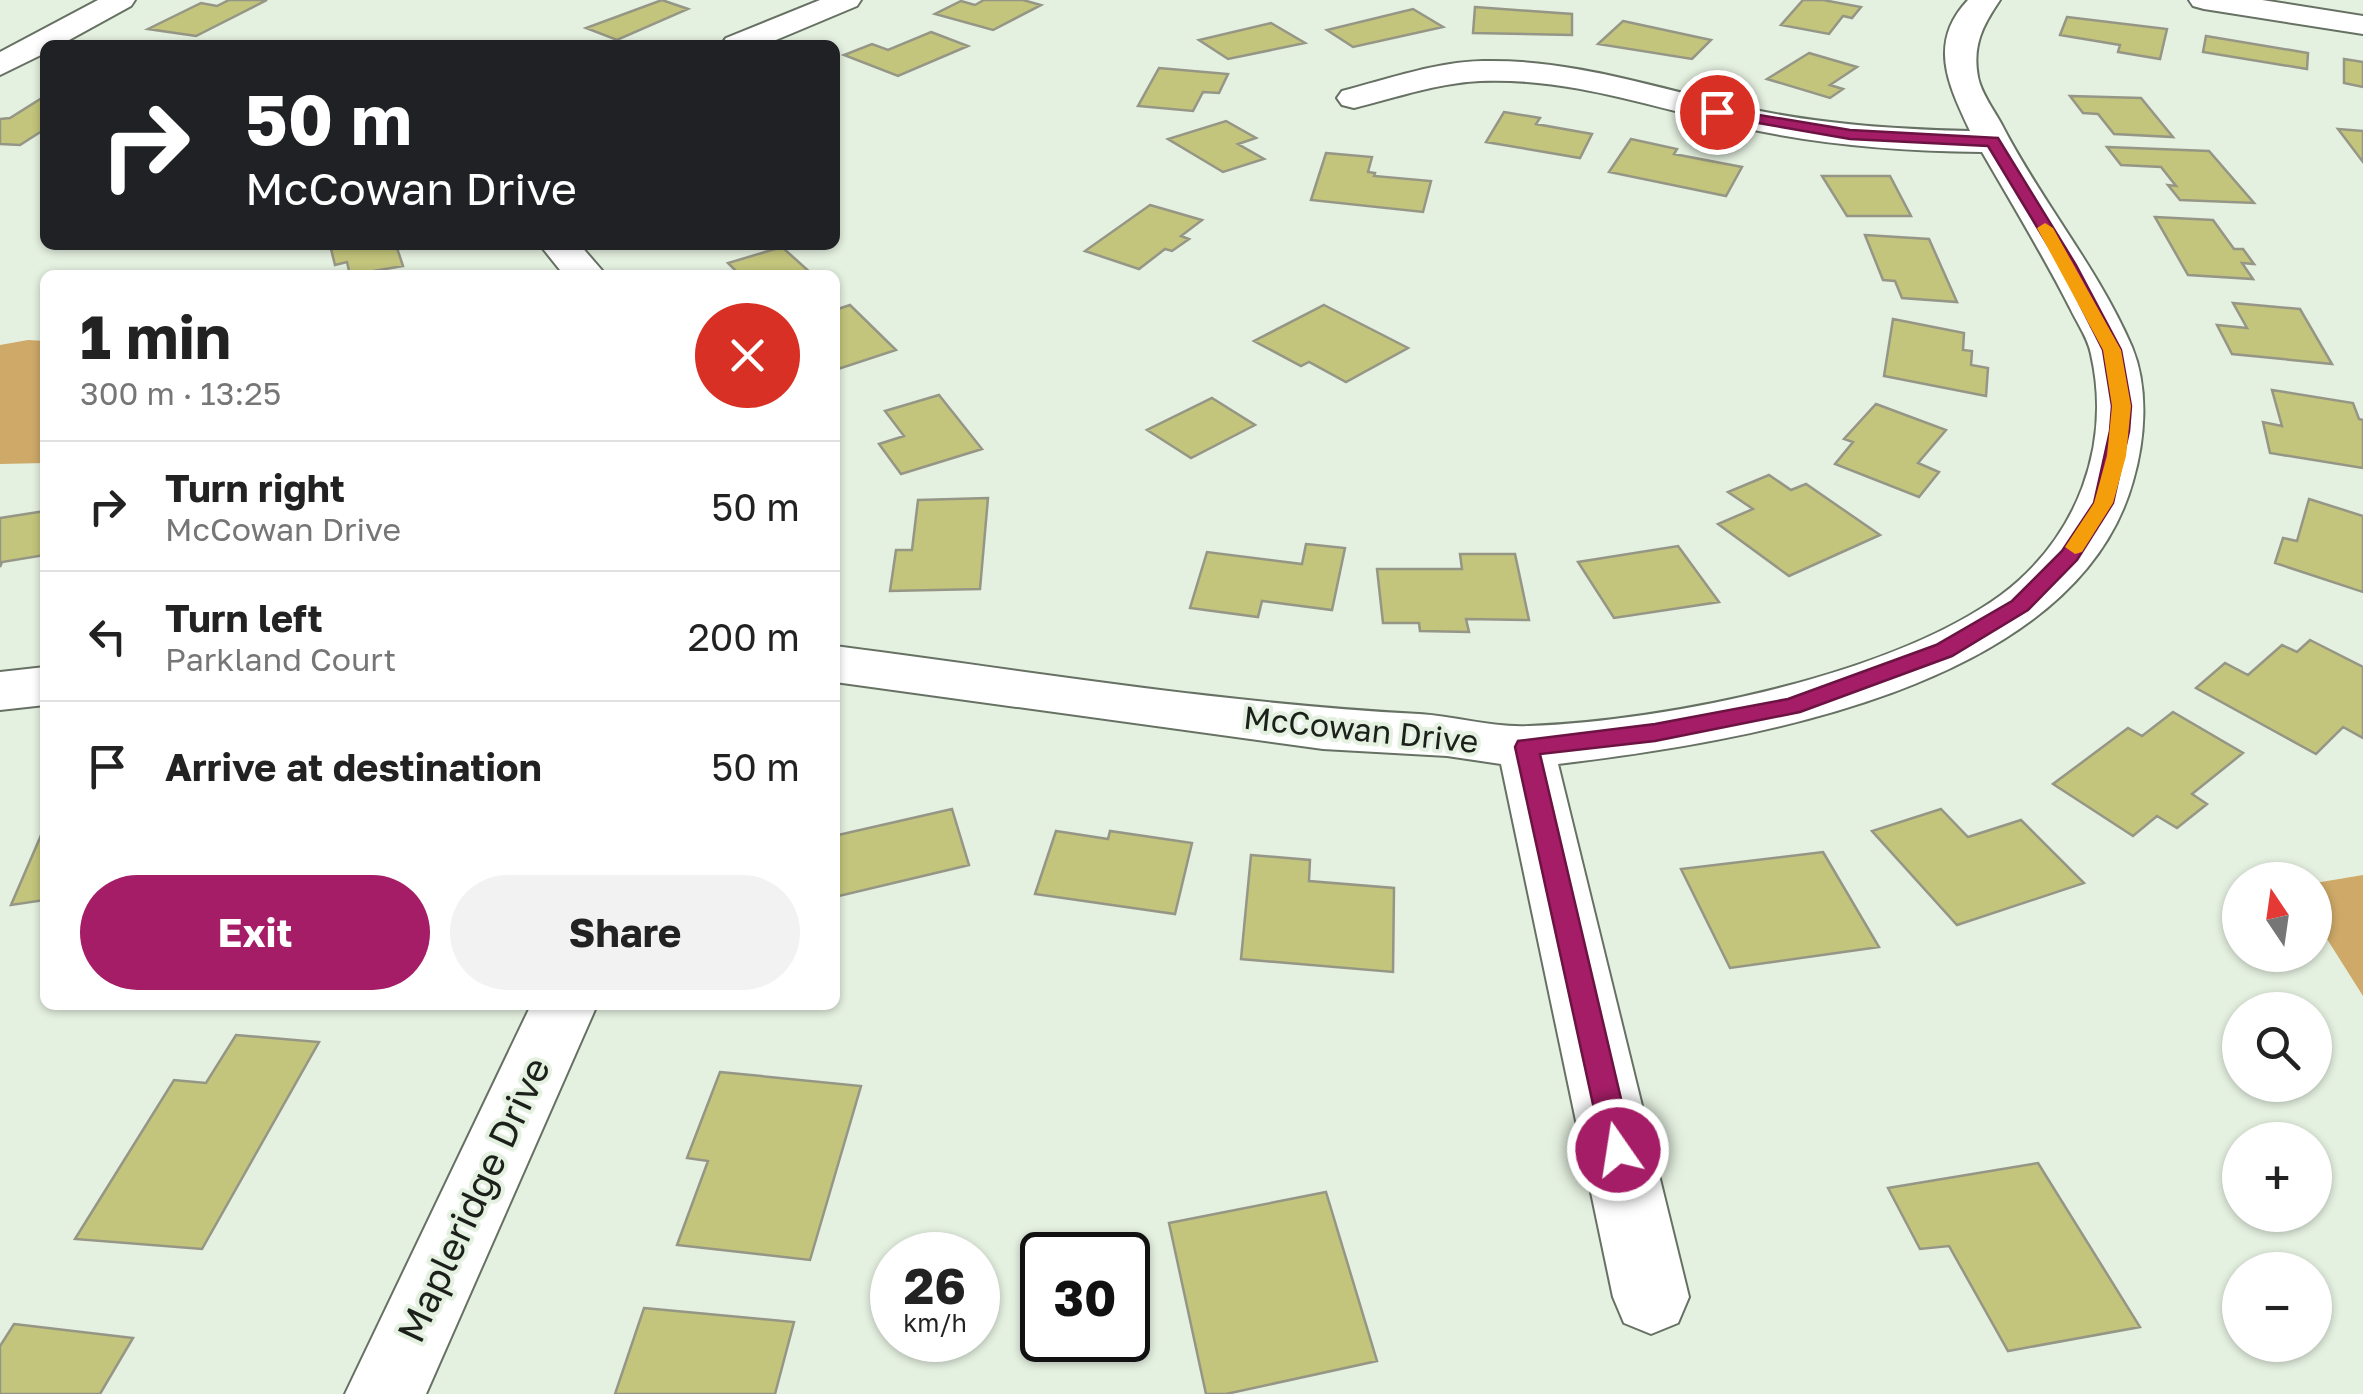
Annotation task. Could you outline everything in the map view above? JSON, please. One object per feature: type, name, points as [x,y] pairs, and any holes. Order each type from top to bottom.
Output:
[{"type":"street","points":[[46,40],[120,0]]},
{"type":"street","points":[[749,40],[846,0]]},
{"type":"street","name":"McCowan Drive","points":[[840,665],[1322,729],[1447,736],[1526,747],[1655,732],[1792,706],[1944,650],[2020,606],[2070,556],[2104,503],[2117,456],[2122,406],[2112,350],[2068,265],[1993,142],[1962,78],[1962,44],[1971,15],[1984,0]]},
{"type":"street","points":[[2204,0],[2363,25]]},
{"type":"street","points":[[0,65],[40,43]]},
{"type":"street","points":[[1354,98],[1452,74],[1540,73],[1776,124],[1850,134],[1993,142]]},
{"type":"street","points":[[564,250],[582,270]]},
{"type":"street","points":[[0,691],[40,687]]},
{"type":"street","points":[[1526,747],[1652,1297]]},
{"type":"street","name":"Mapleridge Drive","points":[[385,1394],[562,1010]]},
{"type":"shaded area","points":[[40,341],[40,463],[0,464],[0,345]]},
{"type":"shaded area","points":[[2363,875],[2363,996],[2332,947],[2332,880]]},
{"type":"building","points":[[229,0],[267,0],[196,36],[148,29],[201,3],[217,6]]},
{"type":"building","points":[[662,0],[688,9],[617,40],[586,28]]},
{"type":"building","points":[[984,0],[1023,0],[1041,5],[993,30],[935,14],[961,1],[975,5]]},
{"type":"building","points":[[1803,0],[1861,7],[1852,18],[1843,16],[1829,34],[1781,25]]},
{"type":"building","points":[[1475,7],[1572,14],[1572,35],[1473,33]]},
{"type":"building","points":[[1413,9],[1443,27],[1353,47],[1327,30]]},
{"type":"building","points":[[2067,17],[2167,29],[2160,59],[2118,52],[2120,45],[2060,35]]},
{"type":"building","points":[[1623,21],[1711,40],[1692,59],[1598,44]]},
{"type":"building","points":[[1271,23],[1305,43],[1228,59],[1199,40]]},
{"type":"building","points":[[931,32],[968,46],[898,76],[844,55],[872,44],[888,50]]},
{"type":"building","points":[[2206,36],[2308,53],[2307,69],[2203,52]]},
{"type":"building","points":[[1809,53],[1857,67],[1830,85],[1843,89],[1830,98],[1767,79]]},
{"type":"building","points":[[2344,59],[2363,62],[2363,87],[2344,83]]},
{"type":"building","points":[[1159,68],[1228,74],[1219,93],[1203,92],[1193,111],[1138,106]]},
{"type":"building","points":[[2070,96],[2141,98],[2173,137],[2114,134],[2098,114],[2083,113]]},
{"type":"building","points":[[40,99],[40,132],[20,145],[0,144],[0,119],[10,118]]},
{"type":"building","points":[[1504,112],[1540,118],[1536,124],[1592,134],[1580,158],[1486,142]]},
{"type":"building","points":[[1226,121],[1256,138],[1238,144],[1264,159],[1223,172],[1168,139]]},
{"type":"building","points":[[2338,129],[2363,131],[2363,162]]},
{"type":"building","points":[[1631,139],[1677,149],[1674,154],[1742,167],[1726,196],[1609,172]]},
{"type":"building","points":[[2107,147],[2209,151],[2254,203],[2180,200],[2168,185],[2176,186],[2161,167],[2121,165]]},
{"type":"building","points":[[1326,153],[1372,157],[1368,172],[1375,173],[1374,176],[1431,181],[1423,212],[1311,200]]},
{"type":"building","points":[[1822,176],[1890,176],[1911,216],[1847,216]]},
{"type":"building","points":[[1150,205],[1202,220],[1181,236],[1189,239],[1172,251],[1165,249],[1139,269],[1085,251]]},
{"type":"building","points":[[2155,217],[2213,220],[2234,249],[2243,249],[2254,264],[2242,263],[2253,279],[2188,275]]},
{"type":"building","points":[[1865,235],[1929,239],[1957,302],[1902,298],[1895,281],[1883,280]]},
{"type":"building","points":[[331,250],[398,250],[403,266],[349,270],[347,262],[335,265]]},
{"type":"building","points":[[785,250],[807,270],[735,270],[728,263]]},
{"type":"building","points":[[2233,303],[2300,309],[2332,364],[2232,354],[2217,325],[2247,328]]},
{"type":"building","points":[[850,305],[896,350],[840,368],[840,308]]},
{"type":"building","points":[[1324,305],[1408,348],[1346,382],[1309,362],[1301,366],[1254,341]]},
{"type":"building","points":[[1893,319],[1964,333],[1963,350],[1972,351],[1971,365],[1988,368],[1986,396],[1884,376]]},
{"type":"building","points":[[2272,390],[2353,403],[2363,420],[2363,468],[2270,453],[2263,422],[2282,426]]},
{"type":"building","points":[[939,395],[982,449],[901,474],[879,444],[904,436],[885,411]]},
{"type":"building","points":[[1212,398],[1255,425],[1191,458],[1147,430]]},
{"type":"building","points":[[1876,404],[1946,430],[1918,463],[1939,472],[1919,497],[1835,464],[1853,442],[1844,439]]},
{"type":"building","points":[[1769,475],[1791,490],[1806,484],[1880,535],[1789,576],[1718,524],[1753,509],[1728,492]]},
{"type":"building","points":[[988,498],[980,589],[890,591],[896,550],[912,550],[918,500]]},
{"type":"building","points":[[2309,499],[2363,516],[2363,592],[2275,563],[2283,538],[2297,541]]},
{"type":"building","points":[[40,512],[40,556],[2,562],[0,567],[0,518]]},
{"type":"building","points":[[1306,544],[1345,548],[1332,610],[1262,601],[1258,617],[1190,608],[1207,552],[1302,564]]},
{"type":"building","points":[[1678,546],[1719,602],[1614,618],[1578,562]]},
{"type":"building","points":[[1460,554],[1515,554],[1529,620],[1466,619],[1469,632],[1420,631],[1419,623],[1383,623],[1377,569],[1462,569]]},
{"type":"building","points":[[2310,640],[2363,667],[2363,738],[2343,727],[2316,754],[2196,688],[2225,663],[2248,675],[2282,645],[2297,652]]},
{"type":"building","points":[[2173,712],[2243,753],[2192,794],[2207,804],[2177,828],[2157,816],[2133,836],[2053,784],[2128,728],[2142,736]]},
{"type":"building","points":[[952,809],[969,865],[840,896],[840,835]]},
{"type":"building","points":[[1941,809],[1968,837],[2021,820],[2084,883],[1957,925],[1872,831]]},
{"type":"building","points":[[1056,831],[1108,839],[1110,831],[1192,843],[1175,914],[1035,894]]},
{"type":"building","points":[[40,838],[40,901],[11,905]]},
{"type":"building","points":[[1823,852],[1879,947],[1730,968],[1681,869]]},
{"type":"building","points":[[1251,855],[1310,860],[1309,881],[1394,888],[1393,972],[1241,959]]},
{"type":"building","points":[[236,1035],[319,1042],[202,1249],[75,1239],[174,1080],[206,1083]]},
{"type":"building","points":[[720,1072],[861,1086],[810,1260],[677,1245],[708,1161],[687,1158]]},
{"type":"building","points":[[2038,1163],[2140,1327],[2008,1351],[1949,1246],[1920,1249],[1888,1188]]},
{"type":"building","points":[[1326,1192],[1377,1361],[1226,1394],[1206,1394],[1169,1223]]},
{"type":"building","points":[[644,1308],[794,1322],[775,1394],[615,1394]]},
{"type":"building","points":[[14,1324],[133,1338],[100,1394],[0,1394],[0,1346]]},
{"type":"slow traffic","points":[[2045,228],[2112,350],[2122,406],[2117,456],[2104,503],[2075,547]]},
{"type":"route","points":[[1618,1150],[1526,747],[1655,732],[1792,706],[1944,650],[2020,606],[2070,556],[2104,503],[2117,456],[2122,406],[2112,350],[2068,265],[1993,142],[1850,134],[1717,112]]}]
